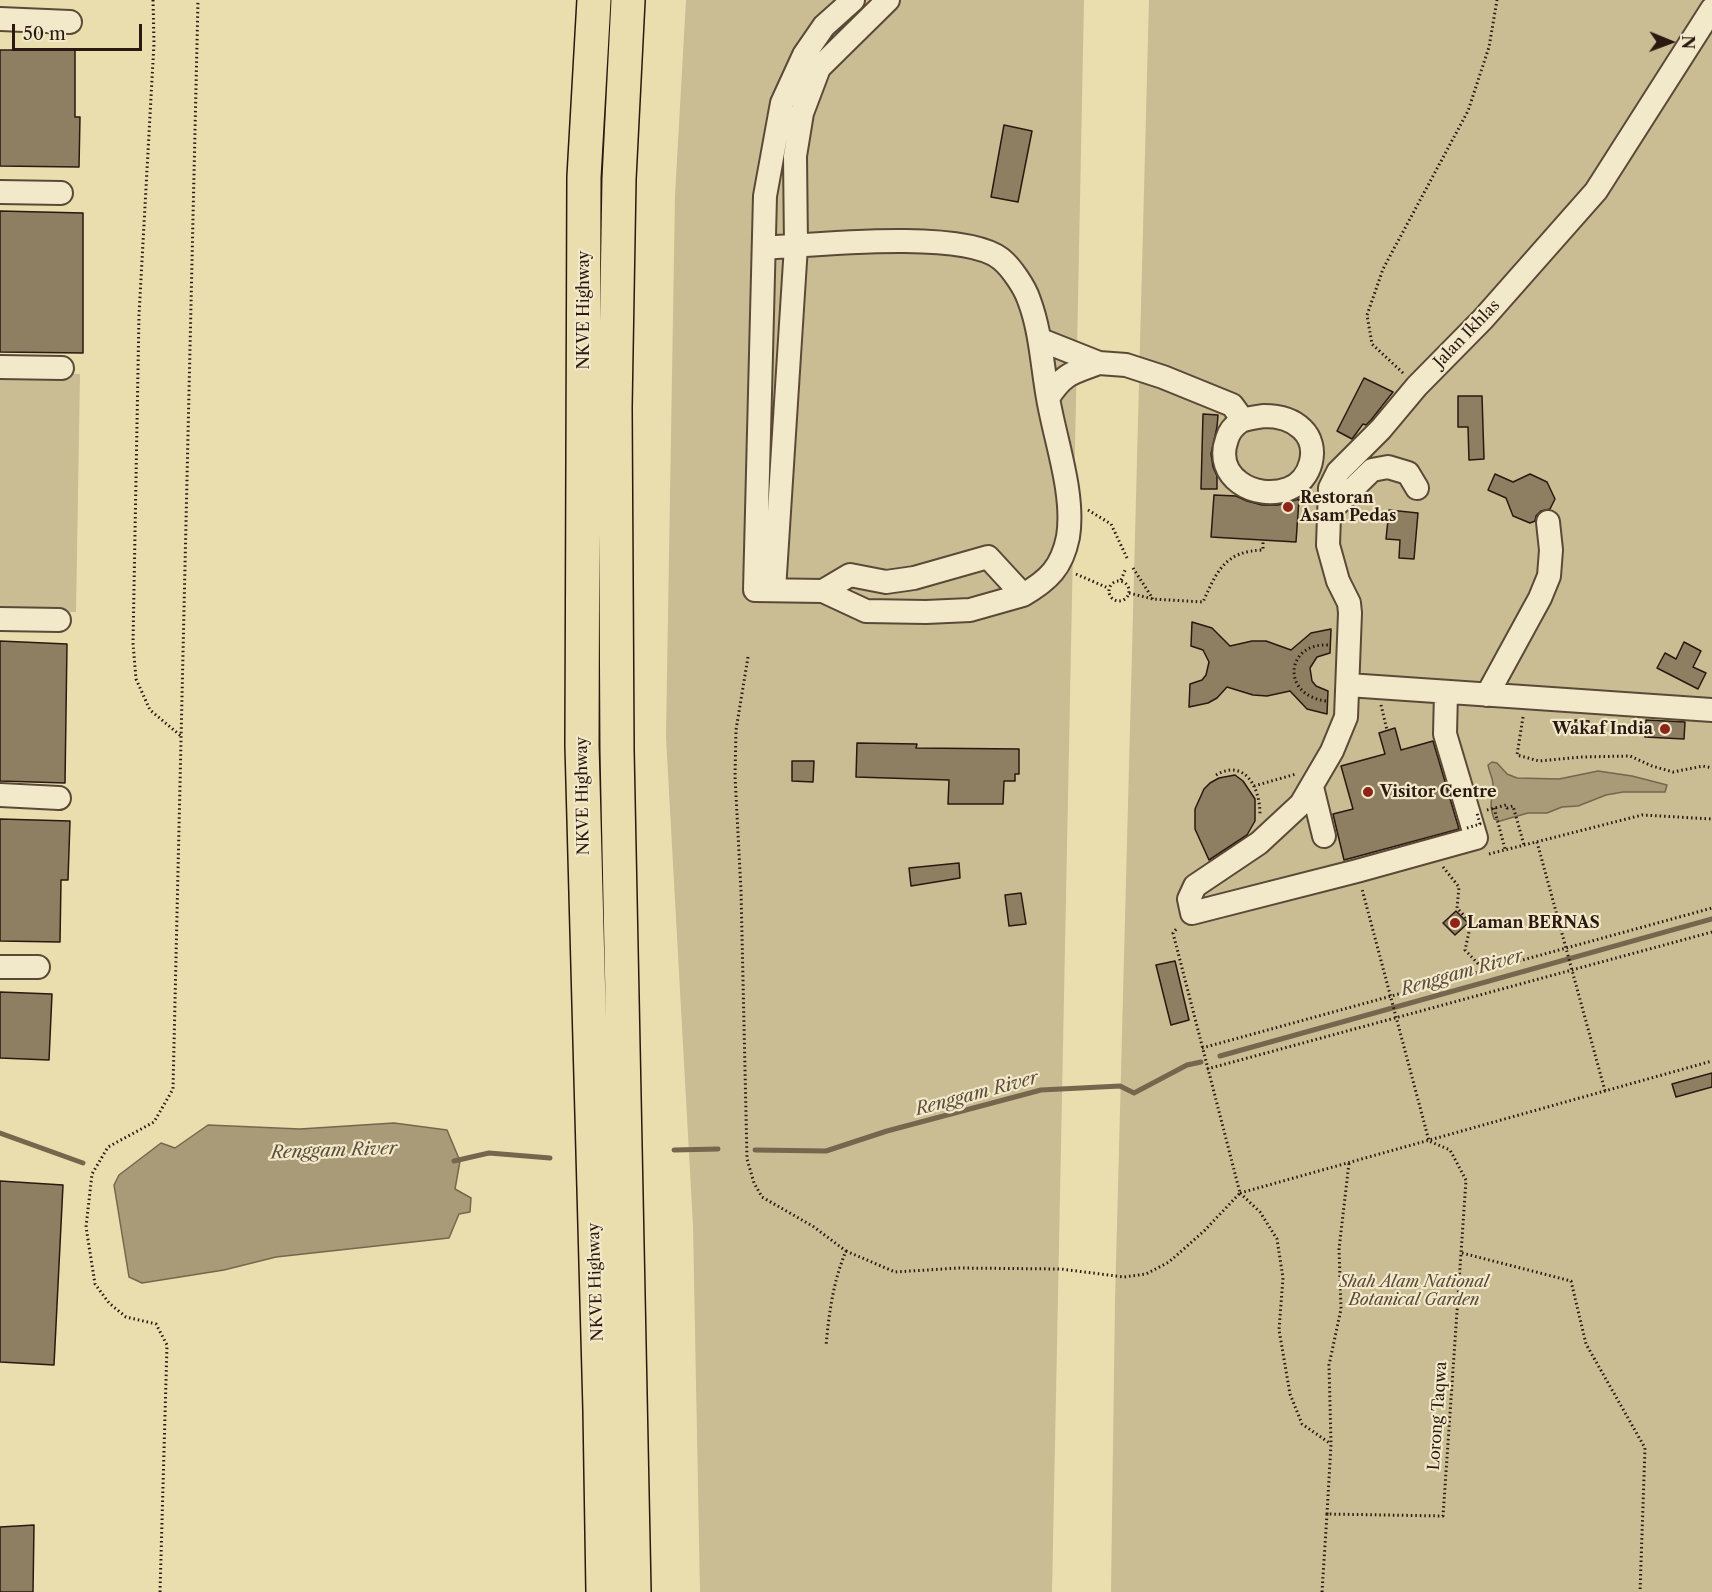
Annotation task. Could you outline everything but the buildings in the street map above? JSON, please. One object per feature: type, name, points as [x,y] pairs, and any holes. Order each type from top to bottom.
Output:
[{"type":"highway","name":"NKVE Highway","points":[[594,0],[584,177],[582,745],[603,1592]]},
{"type":"highway","name":"NKVE Highway","points":[[628,0],[619,179],[615,419],[617,762],[634,1592]]},
{"type":"street","points":[[764,248],[842,242],[903,241],[985,250],[1002,260],[1029,298],[1041,340],[1048,398],[1061,458],[1068,508],[1068,538],[1058,566],[1051,577],[1023,595],[970,610],[926,612],[866,610],[823,591],[755,590],[765,196],[782,103],[804,55],[824,26],[853,0]]},
{"type":"street","points":[[774,590],[796,246],[795,156],[802,113],[819,68],[888,0]]},
{"type":"street","name":"Jalan Ikhlas","points":[[1192,913],[1189,899],[1195,886],[1259,843],[1301,804],[1324,766],[1346,717],[1349,603],[1338,581],[1328,545],[1330,488],[1338,472],[1381,429],[1417,386],[1483,319],[1596,191],[1712,9]]},
{"type":"street","points":[[0,19],[70,22]]},
{"type":"street","points":[[0,192],[61,193]]},
{"type":"street","points":[[1041,340],[1099,363],[1126,365],[1163,377],[1232,405],[1243,420]]},
{"type":"street","points":[[1048,398],[1058,382],[1072,373],[1099,363]]},
{"type":"street","points":[[0,367],[62,368]]},
{"type":"street","points":[[1275,416],[1290,421],[1302,429],[1309,439],[1312,451],[1311,463],[1300,484],[1287,490],[1260,492],[1245,487],[1233,479],[1227,469],[1224,445],[1228,434],[1243,420],[1275,416]]},
{"type":"street","points":[[1311,463],[1338,472]]},
{"type":"street","points":[[1329,512],[1372,470],[1388,466],[1408,473],[1417,488]]},
{"type":"street","points":[[1487,695],[1540,598],[1549,576],[1551,550],[1548,522]]},
{"type":"street","points":[[823,591],[850,575],[886,582],[914,578],[988,557],[1023,595]]},
{"type":"street","points":[[0,620],[59,620]]},
{"type":"street","points":[[1192,913],[1476,838],[1445,734],[1446,692]]},
{"type":"street","points":[[1347,694],[1446,692],[1712,710]]},
{"type":"street","points":[[1312,787],[1324,836]]},
{"type":"street","points":[[0,795],[59,798]]},
{"type":"street","points":[[0,967],[38,967]]},
{"type":"path","points":[[153,0],[154,43],[139,315],[133,643],[136,679],[150,710],[181,736]]},
{"type":"path","points":[[160,1592],[166,1345],[156,1324],[126,1317],[110,1303],[95,1284],[86,1227],[92,1174],[108,1147],[154,1122],[173,1089],[198,0]]},
{"type":"path","points":[[1417,386],[1372,344],[1367,315],[1383,269],[1468,111],[1489,47],[1497,0]]},
{"type":"path","points":[[1068,508],[1088,510],[1110,524],[1127,558]]},
{"type":"path","points":[[1129,593],[1153,599],[1203,602],[1214,578],[1226,562],[1239,553],[1263,550],[1263,540]]},
{"type":"path","points":[[1058,566],[1108,588],[1111,597],[1119,601],[1127,597],[1129,593],[1127,584],[1121,580],[1114,581],[1108,588]]},
{"type":"path","points":[[1121,580],[1126,568]]},
{"type":"path","points":[[1133,568],[1153,599]]},
{"type":"path","points":[[1347,694],[1312,699],[1296,682],[1294,671],[1296,662],[1302,653],[1311,646],[1349,646]]},
{"type":"path","points":[[748,657],[736,730],[735,776],[741,891],[747,1159],[754,1184],[762,1197],[814,1227],[846,1251],[895,1272],[958,1268],[1061,1269],[1124,1276],[1146,1274],[1169,1262],[1204,1231],[1240,1193],[1712,1061]]},
{"type":"path","points":[[1380,704],[1387,730]]},
{"type":"path","points":[[1525,709],[1517,755],[1539,761],[1630,756],[1673,772],[1703,766],[1712,768]]},
{"type":"path","points":[[1254,786],[1324,766]]},
{"type":"path","points":[[1216,775],[1236,769],[1245,775],[1259,796],[1260,817]]},
{"type":"path","points":[[1488,810],[1506,805],[1507,808],[1513,806],[1524,845]]},
{"type":"path","points":[[1494,808],[1505,849],[1642,815],[1712,819]]},
{"type":"path","points":[[1467,828],[1480,824],[1477,813]]},
{"type":"path","points":[[1537,842],[1605,1091]]},
{"type":"path","points":[[1442,866],[1459,887],[1457,908],[1471,923],[1466,950],[1485,971]]},
{"type":"path","points":[[1357,871],[1429,1141]]},
{"type":"path","points":[[1202,1048],[1712,908]]},
{"type":"path","points":[[1192,913],[1173,933],[1240,1193],[1260,1212],[1277,1239],[1283,1278],[1279,1330],[1290,1394],[1302,1424],[1331,1444]]},
{"type":"path","points":[[1207,1069],[1712,932]]},
{"type":"path","name":"Lorong Taqwa","points":[[1327,1514],[1443,1516],[1466,1180],[1450,1150],[1429,1141]]},
{"type":"path","points":[[1322,1592],[1331,1444],[1329,1365],[1341,1309],[1339,1249],[1349,1163]]},
{"type":"path","points":[[826,1346],[832,1297],[846,1251]]},
{"type":"path","points":[[1462,1253],[1571,1281],[1586,1344],[1645,1448],[1640,1592]]},
{"type":"green space","points":[[686,0],[1084,0],[1052,1592],[700,1592],[693,1225],[666,737],[675,196]]},
{"type":"green space","name":"Shah Alam National Botanical Garden","points":[[1149,0],[1712,0],[1712,1592],[1111,1592],[1115,1302]]},
{"type":"green space","points":[[0,373],[80,374],[76,612],[0,611]]},
{"type":"water","points":[[1492,762],[1497,763],[1507,774],[1517,778],[1559,779],[1598,771],[1632,776],[1667,785],[1665,792],[1623,792],[1606,795],[1578,806],[1562,807],[1547,813],[1528,813],[1500,821],[1494,819],[1491,809],[1493,782],[1488,765]]},
{"type":"water","points":[[394,1123],[447,1130],[460,1161],[455,1189],[471,1198],[470,1212],[459,1214],[449,1238],[276,1257],[224,1270],[142,1283],[129,1277],[114,1185],[119,1175],[161,1143],[175,1148],[208,1125],[300,1129]]},
{"type":"waterway","name":"Renggam River","points":[[1220,1056],[1712,919]]},
{"type":"waterway","name":"Renggam River","points":[[755,1150],[826,1151],[887,1131],[1041,1090],[1120,1086],[1134,1093],[1187,1065],[1201,1062]]},
{"type":"waterway","name":"Renggam River","points":[[0,1133],[83,1163]]},
{"type":"waterway","name":"Renggam River","points":[[674,1150],[718,1149]]},
{"type":"waterway","name":"Renggam River","points":[[454,1161],[489,1153],[550,1158]]},
{"type":"place","name":"Restoran Asam Pedas","points":[[1288,507]]},
{"type":"place","name":"Wakaf India","points":[[1665,729]]},
{"type":"place","name":"Visitor Centre","points":[[1368,792]]},
{"type":"place","name":"Laman BERNAS","points":[[1455,923]]}]
